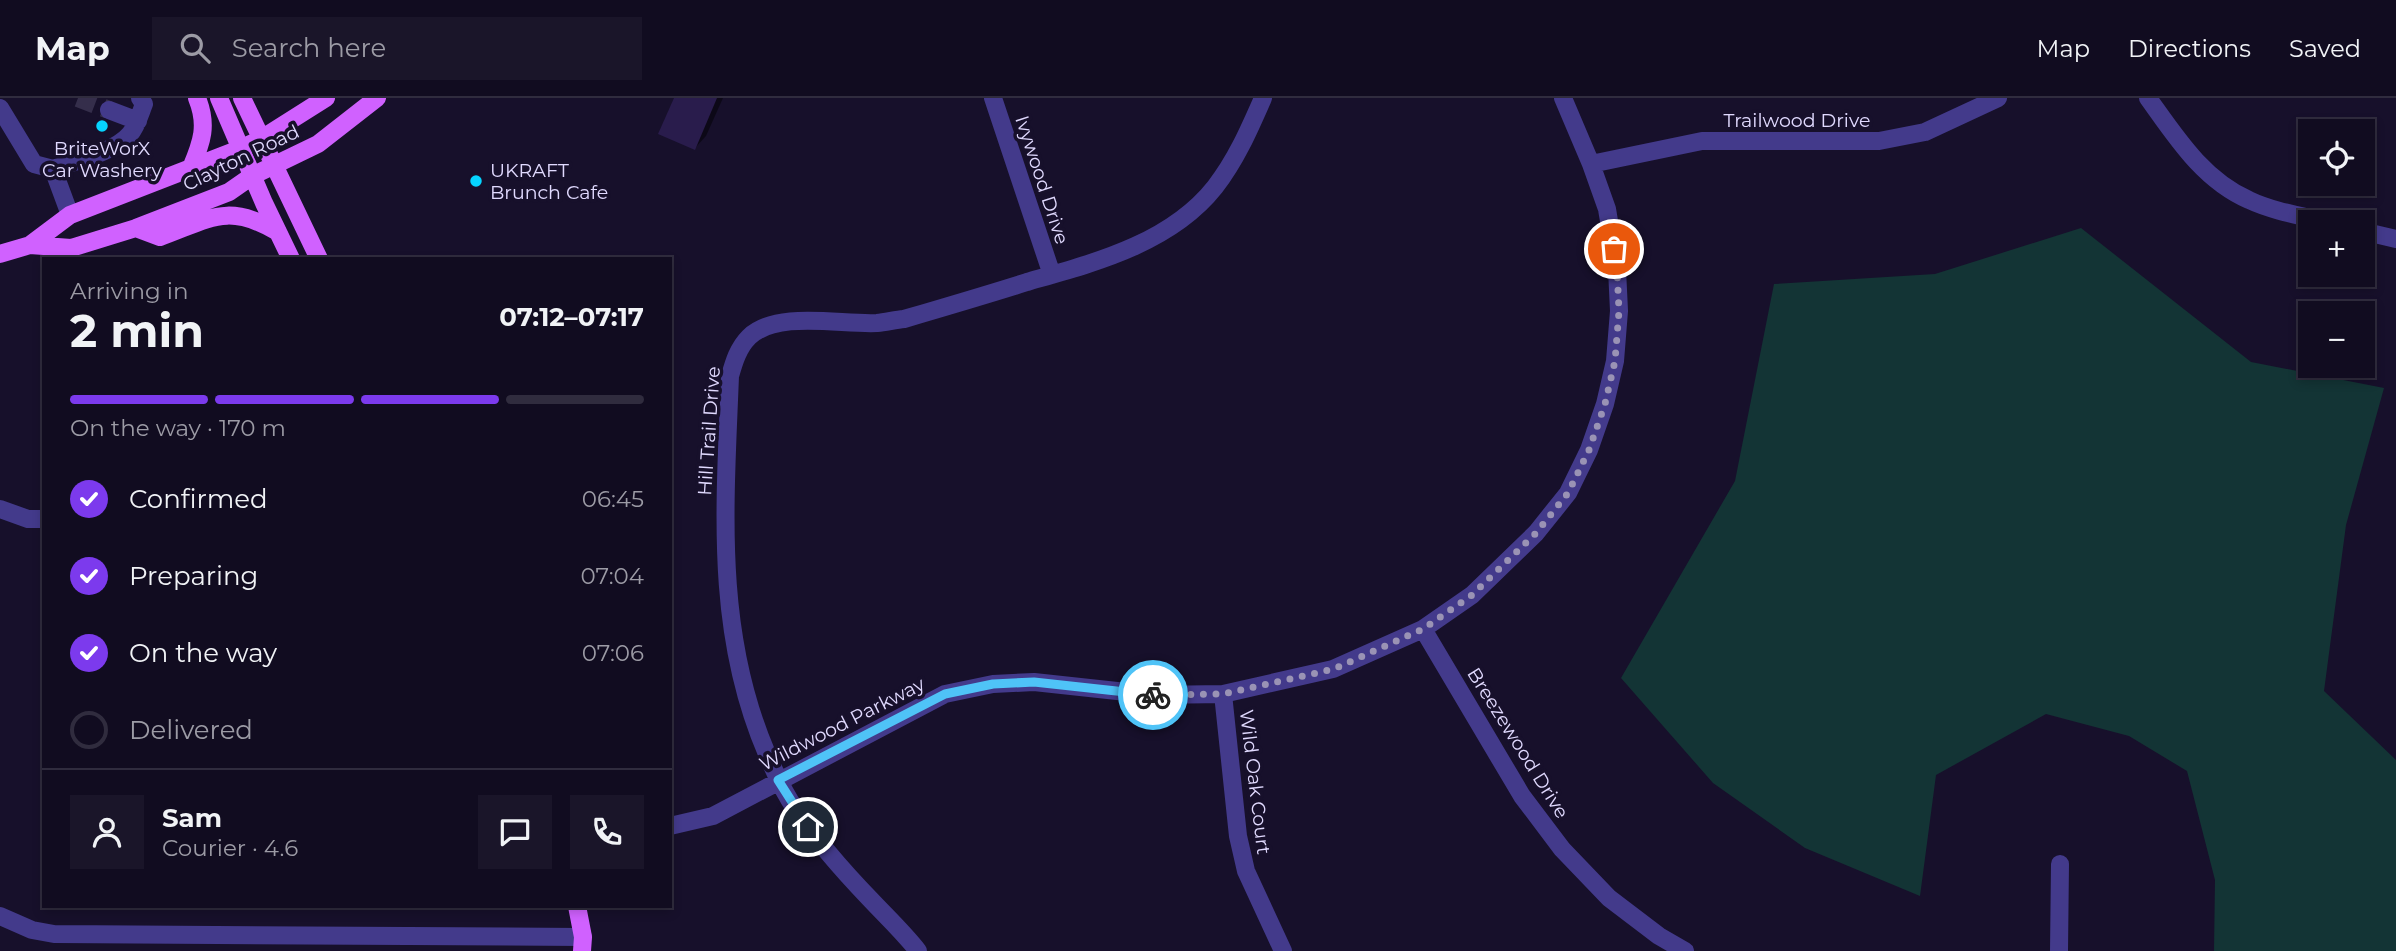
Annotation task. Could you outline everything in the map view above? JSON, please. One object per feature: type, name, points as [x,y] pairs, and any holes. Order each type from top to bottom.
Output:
[{"type":"main road","points":[[191,167],[203,131],[203,114],[197,98]]},
{"type":"main road","points":[[219,98],[290,257]]},
{"type":"main road","points":[[243,98],[318,257]]},
{"type":"main road","name":"Clayton Road","points":[[0,254],[30,245],[70,215],[261,139],[326,98]]},
{"type":"main road","name":"Clayton Road","points":[[30,245],[71,248],[136,228],[229,192],[252,176],[318,145],[377,98]]},
{"type":"main road","points":[[136,228],[160,237],[218,216],[233,215],[255,219],[278,232]]},
{"type":"main road","points":[[577,908],[582,944]]},
{"type":"street","points":[[0,108],[34,164],[53,169],[120,144],[138,121],[144,104],[140,98]]},
{"type":"street","name":"Ivywood Drive","points":[[993,98],[1052,275]]},
{"type":"street","name":"Hill Trail Drive","points":[[918,951],[821,846],[778,780],[756,730],[733,643],[727,593],[724,529],[730,376],[736,354],[750,336],[768,326],[790,321],[877,323],[904,319],[1110,257],[1163,232],[1193,210],[1237,157],[1263,98]]},
{"type":"street","name":"Wildwood Parkway","points":[[672,826],[713,816],[945,694],[993,684],[1034,682],[1154,695],[1223,694],[1334,669],[1423,629],[1472,595],[1536,533],[1568,493],[1589,450],[1605,404],[1615,361],[1619,311],[1617,269],[1607,209],[1563,98]]},
{"type":"street","name":"Trailwood Drive","points":[[1591,164],[1702,141],[1879,141],[1925,132],[1998,98]]},
{"type":"street","points":[[2148,98],[2204,170],[2223,185],[2249,201],[2298,214]]},
{"type":"street","points":[[109,110],[138,121]]},
{"type":"street","points":[[53,169],[70,215]]},
{"type":"street","points":[[2375,234],[2396,239]]},
{"type":"street","points":[[0,509],[28,519],[42,519]]},
{"type":"street","name":"Breezewood Drive","points":[[1423,629],[1522,796],[1562,849],[1609,898],[1659,936],[1685,951]]},
{"type":"street","name":"Wild Oak Court","points":[[1223,694],[1238,836],[1243,859],[1283,951]]},
{"type":"street","points":[[2059,951],[2060,864]]},
{"type":"street","points":[[0,916],[32,930],[54,934],[272,943],[582,944]]},
{"type":"green space","points":[[2081,228],[2251,362],[2298,371],[2298,378],[2333,378],[2384,388],[2346,525],[2324,691],[2396,760],[2396,951],[2214,951],[2215,880],[2187,771],[2129,736],[2046,714],[1936,775],[1920,896],[1805,848],[1713,783],[1621,678],[1735,481],[1774,284],[1935,274]]},
{"type":"building","points":[[674,98],[717,98],[695,150],[658,134]]},
{"type":"tunnel","points":[[78,98],[109,110]]},
{"type":"way so far","points":[[1153,695],[1223,694],[1334,669],[1423,629],[1472,595],[1502,566],[1536,533],[1568,493],[1589,450],[1605,404],[1615,361],[1619,311],[1614,249]]},
{"type":"place","name":"BriteWorX Car Washery","points":[[102,126]]},
{"type":"place","name":"UKRAFT Brunch Cafe","points":[[476,181]]},
{"type":"route","points":[[808,827],[778,780],[945,694],[993,684],[1034,682],[1153,695]]}]
